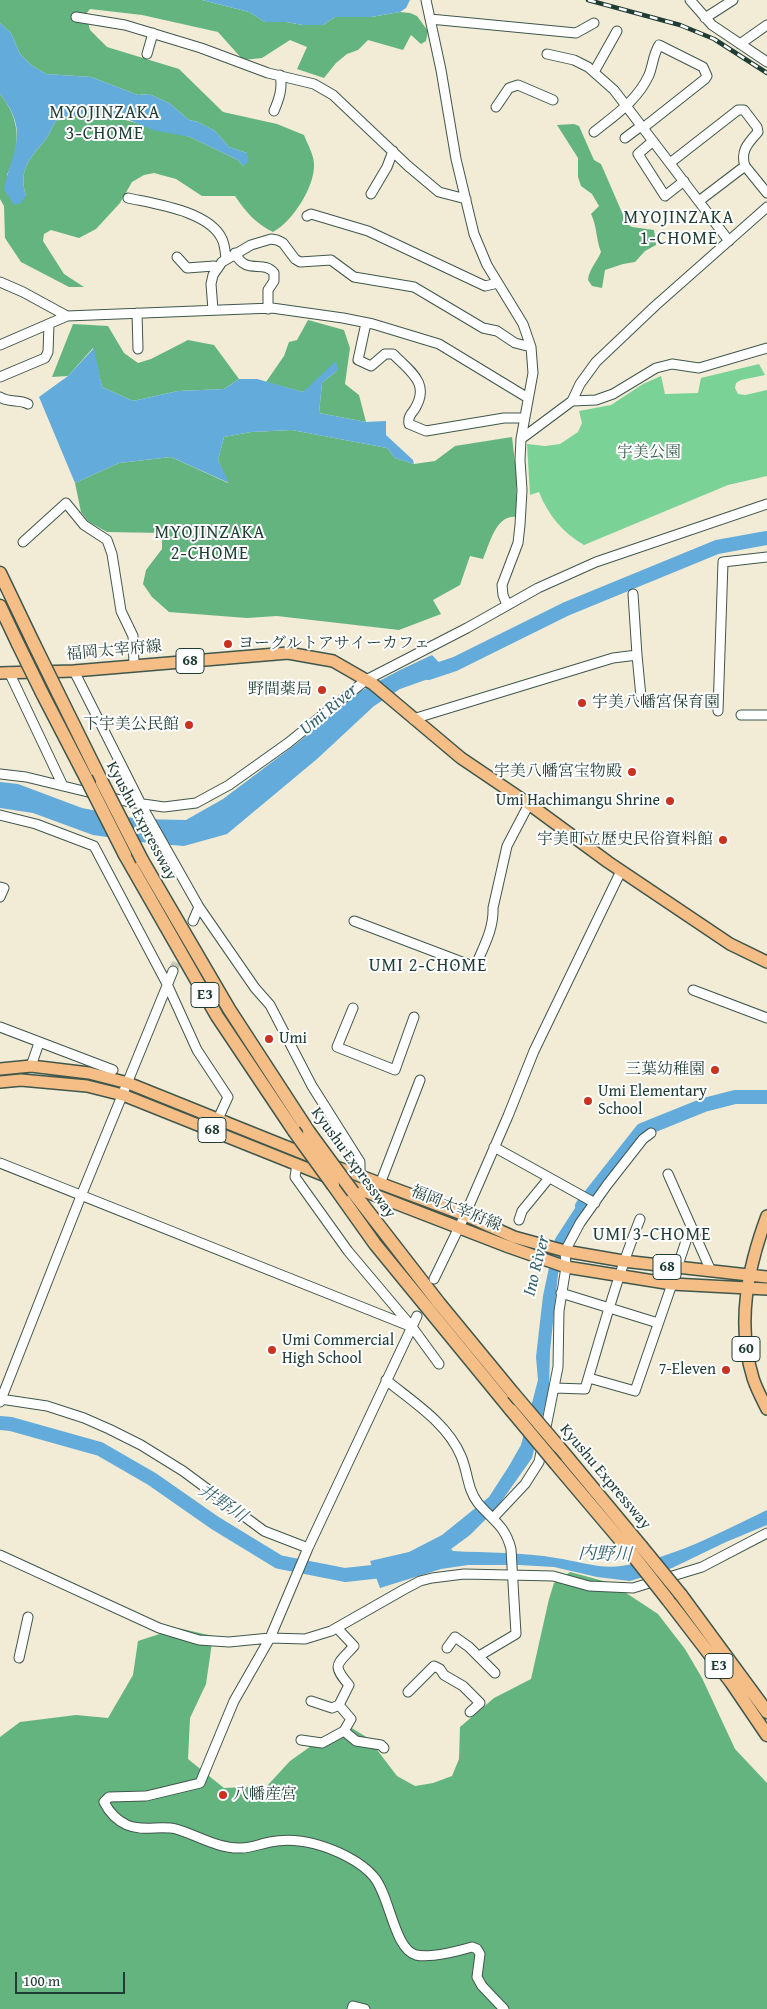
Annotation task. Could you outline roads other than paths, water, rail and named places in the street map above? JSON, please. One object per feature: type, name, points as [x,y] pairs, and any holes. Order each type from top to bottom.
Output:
[{"type":"highway","name":"Kyushu Expressway","points":[[0,574],[142,860],[229,1009],[309,1132],[439,1304],[641,1546],[681,1596],[767,1712]]},
{"type":"highway","name":"Kyushu Expressway","points":[[3,611],[42,693],[125,855],[217,1016],[294,1130],[375,1244],[628,1549],[730,1682],[767,1734]]},
{"type":"main road","name":"福岡太宰府線","points":[[4,672],[74,671],[288,653],[333,661],[370,682]]},
{"type":"main road","name":"68","points":[[370,682],[461,758],[529,804],[621,871],[730,944],[767,962]]},
{"type":"main road","name":"福岡太宰府線","points":[[0,1069],[31,1066],[89,1073],[128,1083],[360,1177],[465,1215],[514,1237],[565,1251],[677,1268],[767,1277]]},
{"type":"main road","name":"福岡太宰府線","points":[[0,1082],[21,1080],[87,1086],[124,1095],[367,1193],[566,1267],[672,1284],[747,1286],[767,1289]]},
{"type":"main road","name":"60","points":[[767,1216],[759,1238],[747,1286],[744,1326],[746,1348],[753,1378],[767,1407]]},
{"type":"street","points":[[426,0],[441,70],[456,160],[478,249],[523,324],[531,348],[533,373],[520,439],[522,490],[518,543],[502,585],[507,605]]},
{"type":"street","points":[[690,0],[712,25],[767,62]]},
{"type":"street","points":[[706,18],[733,0]]},
{"type":"street","points":[[76,17],[125,25],[201,48],[268,73],[314,84],[333,95],[440,192],[466,199]]},
{"type":"street","points":[[430,19],[576,33],[594,23]]},
{"type":"street","points":[[740,44],[767,25]]},
{"type":"street","points":[[594,72],[617,31]]},
{"type":"street","points":[[146,54],[153,33]]},
{"type":"street","points":[[594,132],[637,96],[649,74],[659,45],[703,67],[707,76],[705,79],[625,138]]},
{"type":"street","points":[[547,54],[574,60],[594,72],[614,90],[729,240]]},
{"type":"street","points":[[274,111],[282,82],[280,75]]},
{"type":"street","points":[[496,107],[509,88],[518,85],[553,100]]},
{"type":"street","points":[[670,162],[738,110],[744,110],[757,126],[758,132],[744,149],[745,166],[767,193]]},
{"type":"street","points":[[653,141],[638,154],[665,196],[684,181]]},
{"type":"street","points":[[370,194],[387,167],[393,151]]},
{"type":"street","points":[[699,201],[745,166]]},
{"type":"street","points":[[128,198],[182,210],[204,222],[215,230],[223,240],[226,258]]},
{"type":"street","points":[[520,439],[572,401],[580,384],[596,362],[767,207]]},
{"type":"street","points":[[307,216],[311,214],[368,231],[485,286],[498,283]]},
{"type":"street","points":[[213,310],[211,284],[213,275],[226,258],[251,246],[277,240],[283,243],[295,259],[300,262],[331,260],[354,277],[414,287],[482,328],[497,331],[515,343],[531,348]]},
{"type":"street","points":[[235,253],[240,262],[245,265],[267,268],[274,272],[274,281],[268,290],[268,309]]},
{"type":"street","points":[[177,257],[187,268],[214,266],[218,268]]},
{"type":"street","points":[[0,282],[67,316]]},
{"type":"street","points":[[0,345],[67,316],[268,309],[343,318],[439,344],[528,398]]},
{"type":"street","points":[[137,313],[138,349]]},
{"type":"street","points":[[366,323],[358,360],[372,366],[385,354],[394,354],[418,381],[420,400],[409,416],[409,424],[426,431],[504,418],[524,418]]},
{"type":"street","points":[[0,377],[45,358],[48,352],[49,324]]},
{"type":"street","points":[[572,401],[596,400],[613,394],[656,368],[672,364],[699,368],[767,348]]},
{"type":"street","points":[[0,397],[28,404]]},
{"type":"street","points":[[23,542],[66,503],[84,525],[104,536],[112,554],[121,610],[133,636],[134,665]]},
{"type":"street","points":[[0,774],[26,777],[142,806],[164,807],[196,803],[229,785],[370,682],[538,588],[596,562],[767,504]]},
{"type":"street","points":[[718,711],[723,562],[767,557]]},
{"type":"street","points":[[633,594],[641,697]]},
{"type":"street","points":[[413,719],[613,658],[637,655]]},
{"type":"street","points":[[74,671],[166,851],[199,906],[255,988],[270,1005],[312,1086],[360,1162],[360,1177]]},
{"type":"street","points":[[4,672],[63,786]]},
{"type":"street","points":[[741,715],[767,716]]},
{"type":"street","points":[[354,921],[475,967],[494,918],[493,908],[506,846],[529,804]]},
{"type":"street","points":[[0,814],[36,824],[94,846],[167,984],[197,1050],[228,1097],[218,1119]]},
{"type":"street","points":[[434,1279],[465,1215],[534,1051],[621,871]]},
{"type":"street","points":[[0,887],[4,888],[0,897]]},
{"type":"street","points":[[193,921],[199,906]]},
{"type":"street","points":[[173,971],[124,1095],[81,1196],[1,1400],[47,1406],[84,1418],[142,1445],[183,1471],[264,1531],[308,1549]]},
{"type":"street","points":[[693,990],[767,1018]]},
{"type":"street","points":[[352,1008],[337,1047],[395,1070],[414,1017]]},
{"type":"street","points":[[0,1027],[113,1070]]},
{"type":"street","points":[[31,1066],[39,1043]]},
{"type":"street","points":[[380,1184],[420,1080]]},
{"type":"street","points":[[493,1518],[525,1484],[539,1462],[558,1367],[561,1293],[566,1267],[565,1251],[594,1202],[643,1139],[651,1133]]},
{"type":"street","points":[[494,1147],[594,1202]]},
{"type":"street","points":[[0,1163],[412,1327]]},
{"type":"street","points":[[297,1164],[294,1177],[348,1251],[412,1327],[439,1364]]},
{"type":"street","points":[[668,1174],[711,1272]]},
{"type":"street","points":[[519,1220],[522,1210],[550,1178]]},
{"type":"street","points":[[554,1388],[585,1389],[623,1261],[640,1219]]},
{"type":"street","points":[[677,1268],[692,1226]]},
{"type":"street","points":[[589,1378],[635,1391],[672,1284]]},
{"type":"street","points":[[561,1293],[658,1323]]},
{"type":"street","points":[[417,1316],[308,1549],[270,1638],[234,1701],[200,1783],[146,1796],[109,1797],[104,1802],[107,1811],[126,1825],[134,1827],[175,1829],[229,1848],[252,1847],[287,1840],[324,1847],[357,1863],[374,1877],[387,1899],[399,1938],[405,1949],[425,1956],[472,1947],[477,1949],[480,1954],[477,1977],[482,1986],[504,2009]]},
{"type":"street","points":[[386,1380],[431,1417],[448,1434],[461,1456],[468,1484],[477,1502],[508,1536],[511,1549],[516,1634],[479,1656]]},
{"type":"street","points":[[0,1555],[159,1628],[183,1637],[229,1642],[270,1638],[306,1639],[337,1628],[420,1581],[464,1574],[511,1572],[552,1576],[589,1586],[634,1588],[702,1567],[767,1533]]},
{"type":"street","points":[[19,1658],[28,1617]]},
{"type":"street","points":[[311,1701],[332,1708],[339,1705],[349,1686],[338,1673],[337,1668],[339,1662],[354,1646],[337,1628]]},
{"type":"street","points":[[447,1648],[455,1637],[469,1647],[495,1673]]},
{"type":"street","points":[[408,1692],[434,1666],[440,1669],[444,1675],[463,1686],[480,1702],[470,1712]]},
{"type":"street","points":[[301,1740],[322,1743],[344,1731],[351,1719],[339,1705]]},
{"type":"street","points":[[344,1731],[356,1741],[381,1745],[384,1748]]},
{"type":"street","points":[[352,2009],[353,2006],[365,2009]]},
{"type":"water","points":[[202,0],[410,0],[406,8],[400,12],[371,17],[335,17],[323,25],[303,25],[286,22],[265,22],[249,12]]},
{"type":"water","points":[[0,23],[11,33],[20,54],[31,65],[46,74],[91,77],[138,95],[149,94],[169,103],[189,120],[198,122],[215,131],[229,147],[247,153],[249,161],[243,166],[238,160],[190,137],[153,130],[127,119],[114,117],[103,111],[92,111],[56,121],[46,139],[27,164],[24,178],[26,196],[21,203],[14,205],[4,189],[15,151],[17,130],[15,119],[0,94]]},
{"type":"water","points":[[94,348],[102,387],[133,401],[178,391],[224,389],[239,379],[257,379],[303,392],[336,361],[338,370],[322,383],[319,413],[366,422],[386,421],[386,435],[413,460],[414,464],[395,458],[387,448],[292,430],[251,432],[224,437],[218,460],[229,483],[171,457],[119,463],[75,483],[39,397],[68,376]]},
{"type":"water","points":[[432,655],[448,672],[400,689],[374,706],[317,759],[227,834],[184,846],[148,843],[93,835],[33,813],[0,808],[0,782],[18,784],[82,808],[138,819],[186,820],[223,799],[300,741],[357,693]]},
{"type":"water","points":[[586,1191],[598,1194],[566,1243],[558,1274],[550,1351],[549,1389],[532,1458],[496,1509],[470,1535],[451,1549],[453,1551],[531,1555],[613,1567],[640,1562],[677,1551],[714,1536],[767,1510],[767,1525],[672,1568],[630,1581],[597,1577],[554,1567],[468,1565],[441,1569],[380,1588],[370,1561],[409,1552],[442,1535],[489,1497],[521,1445],[538,1380],[536,1357],[543,1296],[555,1239]]},
{"type":"waterway","name":"Umi River","points":[[428,673],[455,664],[566,609],[717,547],[767,538]]},
{"type":"waterway","name":"Ino River","points":[[582,1206],[642,1130],[704,1105],[735,1097],[767,1097]]},
{"type":"waterway","name":"井野川","points":[[0,1423],[11,1424],[100,1449],[152,1479],[215,1523],[279,1562],[345,1575],[391,1570]]},
{"type":"tunnel","points":[[173,971],[181,951]]},
{"type":"railway","points":[[588,0],[680,25],[714,39],[767,73]]},
{"type":"place","name":"ヨーグルトアサイーカフェ","points":[[228,644]]},
{"type":"place","name":"野間薬局","points":[[322,690]]},
{"type":"place","name":"宇美八幡宮保育園","points":[[582,703]]},
{"type":"place","name":"下宇美公民館","points":[[189,725]]},
{"type":"place","name":"宇美八幡宮宝物殿","points":[[632,772]]},
{"type":"place","name":"Umi Hachimangu Shrine","points":[[670,801]]},
{"type":"place","name":"宇美町立歴史民俗資料館","points":[[723,840]]},
{"type":"place","name":"Umi","points":[[269,1039]]},
{"type":"place","name":"三葉幼稚園","points":[[715,1070]]},
{"type":"place","name":"Umi Elementary School","points":[[588,1101]]},
{"type":"place","name":"Umi Commercial High School","points":[[272,1350]]},
{"type":"place","name":"7-Eleven","points":[[726,1370]]},
{"type":"place","name":"八幡産宮","points":[[223,1795]]},
{"type":"district","name":"MYOJINZAKA 3-CHOME","points":[[105,123]]},
{"type":"district","name":"MYOJINZAKA 1-CHOME","points":[[679,228]]},
{"type":"district","name":"MYOJINZAKA 2-CHOME","points":[[210,543]]},
{"type":"district","name":"UMI 2-CHOME","points":[[428,966]]},
{"type":"district","name":"UMI 3-CHOME","points":[[652,1235]]},
{"type":"park label","name":"宇美公園","points":[[649,453]]},
{"type":"water label","name":"内野川","points":[[605,1555]]}]
